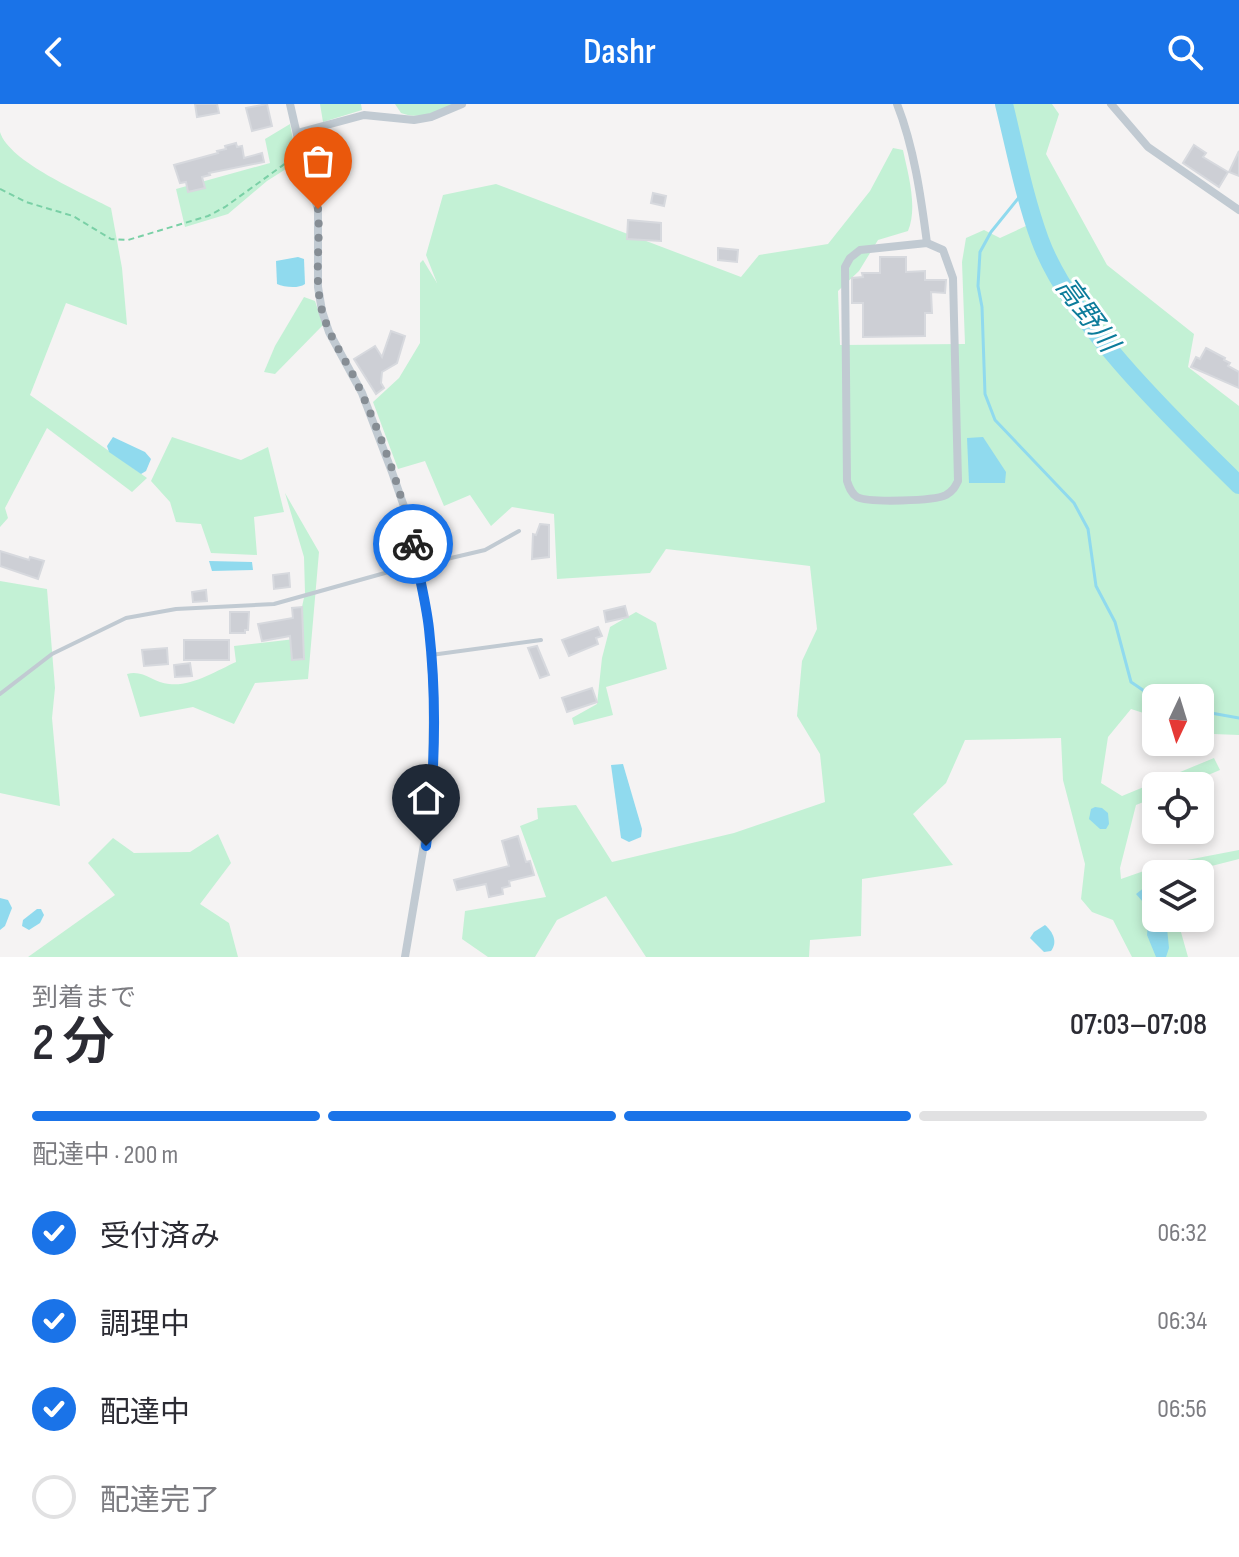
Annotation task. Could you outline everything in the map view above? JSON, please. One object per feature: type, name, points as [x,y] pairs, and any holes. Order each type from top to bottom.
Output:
[{"type":"street","points":[[290,104],[318,209],[318,287],[322,311],[329,332],[362,393],[407,515],[429,627],[432,797],[405,957]]},
{"type":"street","points":[[297,133],[364,115],[414,120],[431,117],[462,104]]},
{"type":"street","points":[[897,104],[922,207],[927,243]]},
{"type":"street","points":[[1111,104],[1148,147],[1239,210]]},
{"type":"street","points":[[927,243],[943,250],[953,278],[958,481],[954,490],[936,498],[857,497],[850,491],[847,481],[845,267],[860,250],[927,243]]},
{"type":"lane","points":[[362,104],[364,115]]},
{"type":"lane","points":[[0,694],[52,654],[126,618],[176,609],[274,604],[485,550],[519,531]]},
{"type":"lane","points":[[431,655],[541,640]]},
{"type":"path","points":[[0,189],[26,202],[73,216],[111,239],[128,240],[208,216],[301,152]]},
{"type":"green space","points":[[320,104],[361,104],[362,110],[323,122]]},
{"type":"green space","points":[[395,104],[453,104],[434,113],[415,116],[401,113]]},
{"type":"green space","points":[[1010,104],[1052,104],[1059,114],[1046,154],[1107,265],[1194,334],[1188,367],[1239,406],[1239,735],[1214,734],[1214,684],[1142,684],[1142,713],[1131,709],[1108,737],[1101,783],[1122,796],[1142,788],[1142,803],[1136,805],[1120,868],[1121,879],[1142,872],[1142,932],[1181,932],[1188,957],[1132,957],[1113,920],[1092,912],[1081,899],[1085,864],[1063,780],[1061,738],[965,740],[946,783],[913,814],[953,865],[862,879],[861,936],[810,940],[809,957],[646,957],[606,896],[557,920],[535,957],[488,957],[462,939],[465,911],[546,897],[520,826],[538,819],[537,808],[576,805],[612,862],[734,833],[825,802],[820,754],[797,716],[802,661],[817,629],[810,566],[666,549],[650,573],[557,579],[554,514],[512,507],[491,526],[470,495],[444,506],[425,461],[398,469],[373,402],[399,378],[420,343],[420,263],[423,260],[437,283],[426,255],[443,195],[496,184],[741,277],[759,255],[828,244],[870,191],[893,148],[903,150],[912,201],[911,222],[908,231],[878,240],[859,271],[838,291],[840,345],[965,344],[962,262],[966,238],[984,230],[1000,238],[1041,219]]},
{"type":"green space","points":[[290,124],[297,162],[267,181],[228,214],[185,227],[176,189],[270,163],[265,139]]},
{"type":"green space","points":[[0,132],[6,143],[32,165],[111,208],[122,268],[127,325],[66,303],[30,395],[147,478],[132,492],[47,428],[5,508],[8,518],[0,527]]},
{"type":"green space","points":[[304,297],[315,301],[323,325],[275,374],[264,372],[275,346]]},
{"type":"green space","points":[[172,437],[241,460],[268,447],[284,512],[254,517],[257,555],[211,553],[201,524],[176,522],[170,502],[151,481]]},
{"type":"green space","points":[[285,493],[319,552],[308,679],[255,683],[234,724],[193,707],[140,717],[127,674],[138,673],[169,684],[186,683],[236,662],[234,646],[295,639],[305,593],[304,557]]},
{"type":"green space","points":[[0,581],[47,589],[55,688],[52,718],[60,806],[0,793]]},
{"type":"green space","points":[[636,612],[656,623],[667,669],[606,687],[613,715],[574,725],[572,718],[597,704],[602,658],[610,627]]},
{"type":"green space","points":[[1214,758],[1220,770],[1214,773],[1180,772]]},
{"type":"green space","points":[[218,834],[231,863],[200,904],[229,923],[238,957],[28,957],[115,895],[88,863],[113,838],[134,853],[190,852]]},
{"type":"green space","points":[[1239,850],[1239,859],[1214,865],[1214,860],[1187,860]]},
{"type":"water","points":[[298,257],[304,259],[305,284],[291,287],[277,284],[276,261]]},
{"type":"water","points":[[113,437],[145,452],[151,459],[146,471],[141,474],[109,452],[107,446]]},
{"type":"water","points":[[983,437],[1006,472],[1005,483],[969,483],[967,438]]},
{"type":"water","points":[[209,561],[252,562],[253,570],[212,571]]},
{"type":"water","points":[[623,764],[642,829],[641,837],[629,842],[621,838],[611,765]]},
{"type":"water","points":[[1095,807],[1108,813],[1106,829],[1100,829],[1089,819],[1091,809]]},
{"type":"water","points":[[0,898],[8,900],[12,908],[5,926],[0,930]]},
{"type":"water","points":[[41,909],[44,915],[40,923],[29,930],[22,926],[23,920]]},
{"type":"water","points":[[1045,925],[1054,941],[1051,951],[1044,952],[1030,938]]},
{"type":"water","points":[[1147,932],[1167,932],[1169,948],[1166,957],[1156,957]]},
{"type":"building","points":[[195,104],[217,104],[219,113],[197,117]]},
{"type":"building","points":[[267,104],[272,126],[252,131],[246,108]]},
{"type":"building","points":[[236,143],[237,147],[242,146],[244,158],[262,153],[264,162],[209,173],[202,177],[205,188],[188,192],[186,182],[180,183],[174,165],[218,153],[226,149],[225,146]]},
{"type":"building","points":[[1194,145],[1206,153],[1203,157],[1228,172],[1219,187],[1183,163]]},
{"type":"building","points":[[1239,151],[1239,176],[1229,172]]},
{"type":"building","points":[[653,193],[666,196],[664,206],[651,203]]},
{"type":"building","points":[[628,220],[661,223],[661,241],[627,239]]},
{"type":"building","points":[[718,248],[738,250],[737,262],[718,260]]},
{"type":"building","points":[[880,257],[906,257],[906,272],[925,271],[925,280],[946,280],[945,293],[931,292],[932,313],[925,313],[925,336],[863,337],[863,303],[852,303],[852,278],[863,277],[862,273],[880,273]]},
{"type":"building","points":[[391,331],[405,336],[397,363],[382,372],[384,388],[376,394],[354,359],[375,346],[382,357]]},
{"type":"building","points":[[1206,348],[1225,358],[1230,363],[1228,366],[1239,372],[1239,388],[1191,367]]},
{"type":"building","points":[[540,524],[549,525],[549,557],[532,559],[533,534],[536,535]]},
{"type":"building","points":[[0,551],[44,561],[38,579],[0,566]]},
{"type":"building","points":[[289,573],[290,587],[274,589],[273,575]]},
{"type":"building","points":[[206,590],[207,601],[193,602],[192,592]]},
{"type":"building","points":[[625,606],[628,617],[606,622],[604,611]]},
{"type":"building","points":[[302,607],[304,659],[292,660],[290,636],[262,641],[258,624],[293,618],[292,608]]},
{"type":"building","points":[[230,612],[249,612],[245,633],[230,633]]},
{"type":"building","points":[[598,627],[602,636],[596,638],[598,644],[569,656],[562,640]]},
{"type":"building","points":[[184,640],[229,640],[229,660],[184,660]]},
{"type":"building","points":[[537,646],[549,675],[540,678],[528,648]]},
{"type":"building","points":[[167,648],[168,664],[144,666],[142,650]]},
{"type":"building","points":[[190,663],[192,676],[175,677],[174,665]]},
{"type":"building","points":[[592,688],[597,702],[567,712],[562,698]]},
{"type":"building","points":[[518,836],[526,862],[530,861],[534,875],[509,881],[510,886],[502,888],[503,894],[489,897],[486,884],[457,890],[454,880],[509,866],[502,841]]},
{"type":"waterway","name":"高野川","points":[[1004,104],[1029,207],[1055,272],[1075,304],[1127,370],[1239,485]]},
{"type":"waterway","points":[[1025,190],[991,232],[980,252],[978,286],[982,307],[985,394],[995,420],[1074,503],[1088,529],[1096,586],[1115,622],[1131,682],[1142,689]]},
{"type":"waterway","points":[[1214,714],[1239,718]]},
{"type":"way so far","points":[[318,209],[318,287],[322,311],[329,332],[362,393],[400,494],[413,544]]},
{"type":"route","points":[[413,544],[429,627],[433,689],[432,797],[426,846]]}]
